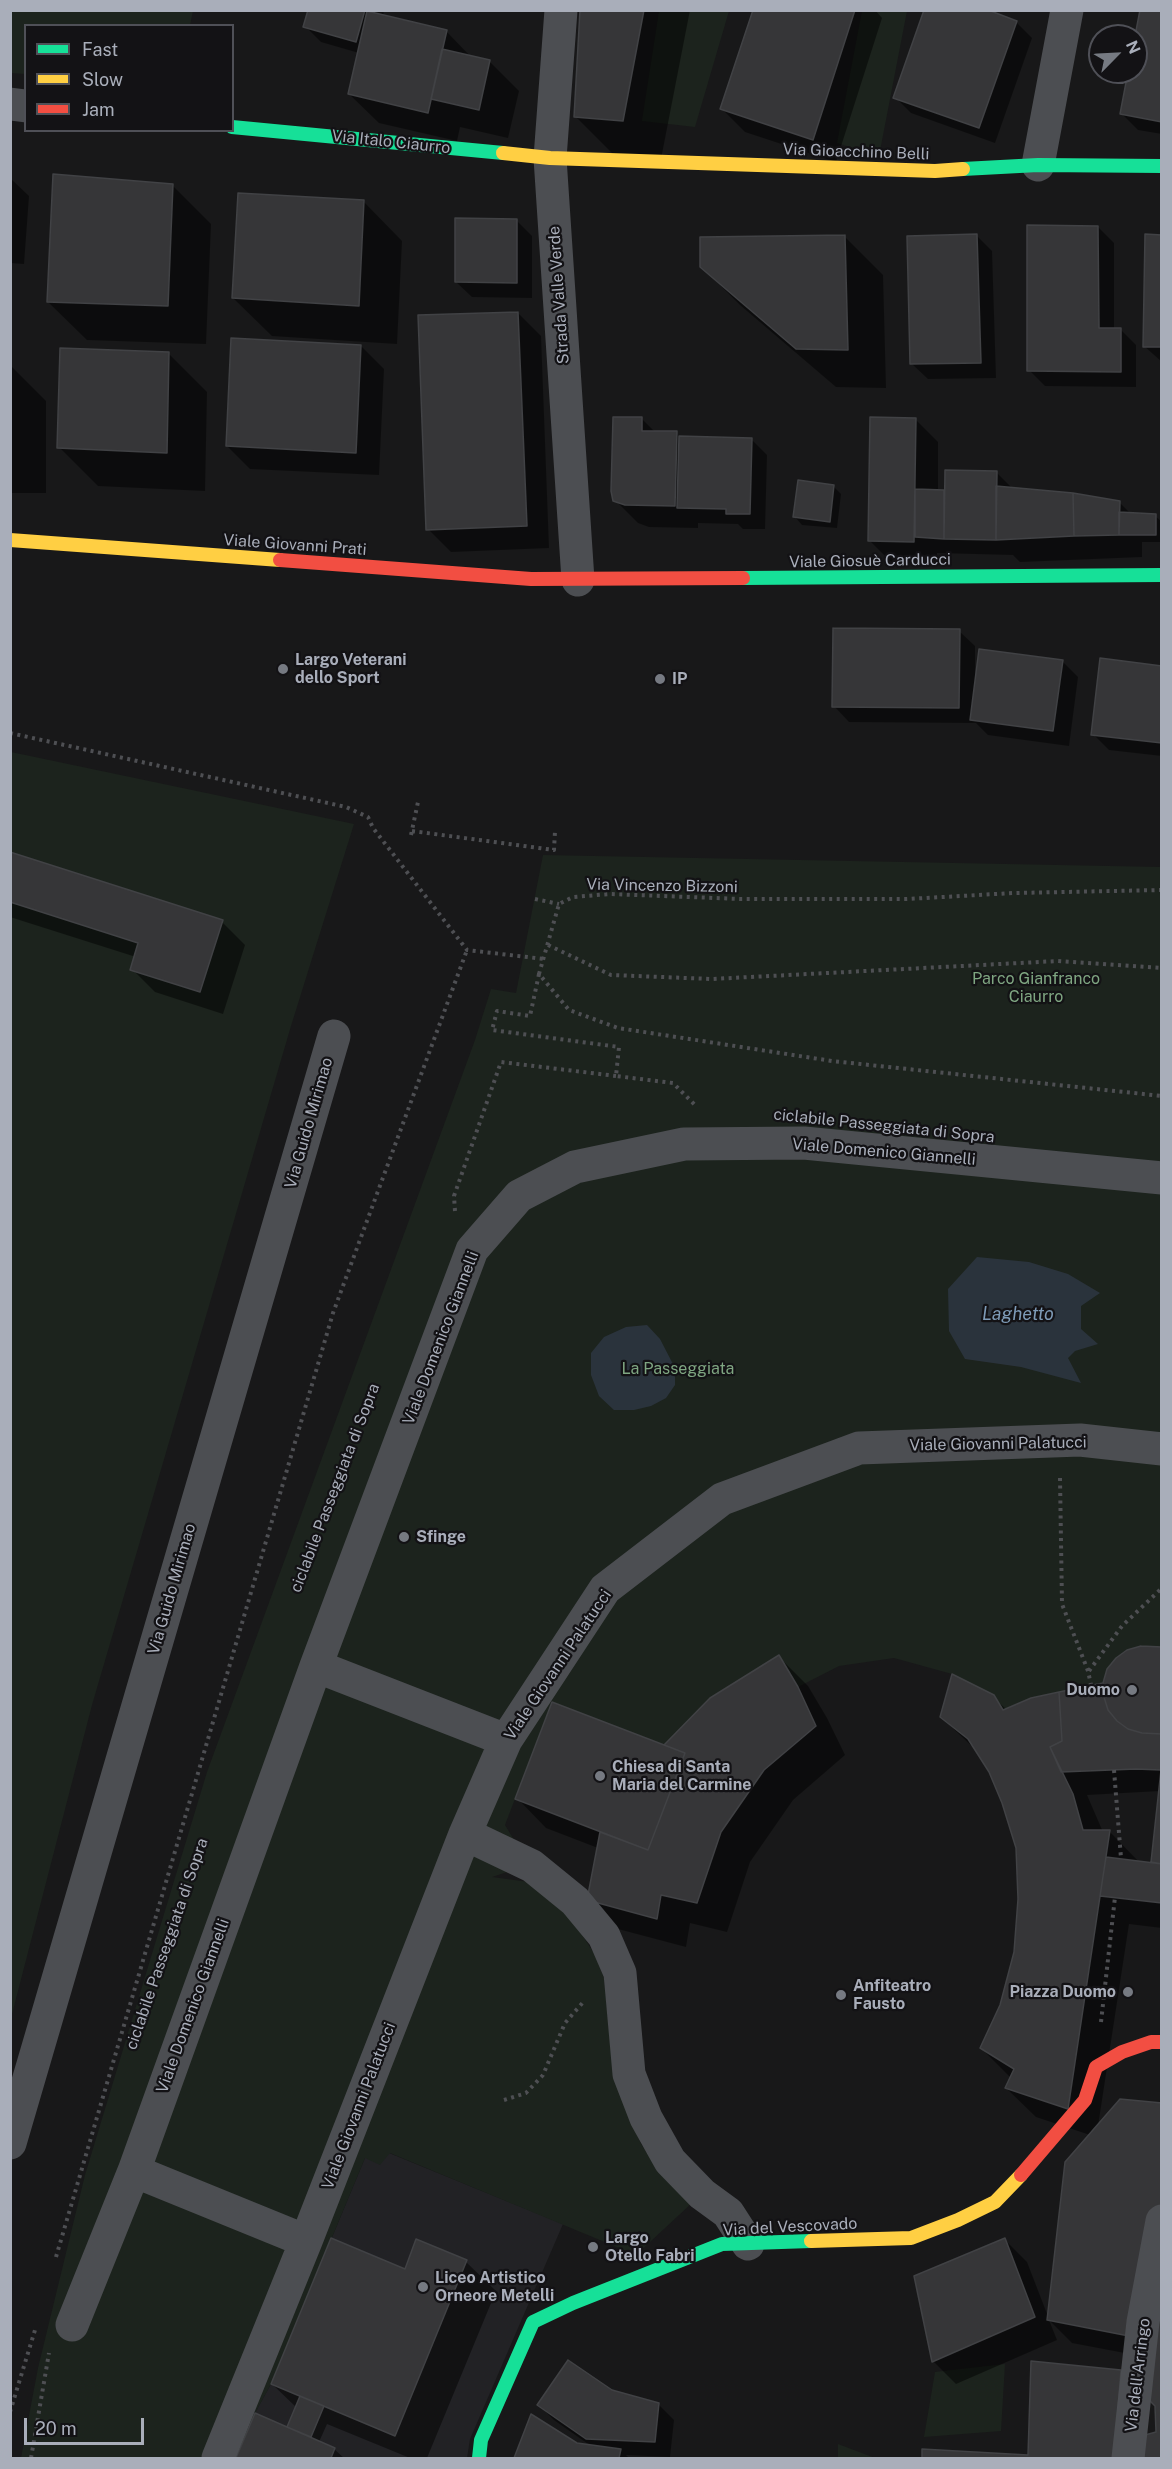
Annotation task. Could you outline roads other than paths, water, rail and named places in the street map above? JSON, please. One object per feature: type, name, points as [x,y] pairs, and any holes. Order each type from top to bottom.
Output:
[{"type":"street","name":"Strada Valle Verde","points":[[561,10],[550,158],[578,580]]},
{"type":"street","points":[[1038,165],[1067,10]]},
{"type":"street","name":"Via Italo Ciaurro","points":[[234,127],[550,158]]},
{"type":"street","name":"Via Gioacchino Belli","points":[[550,158],[935,171],[1038,165],[1161,166]]},
{"type":"street","name":"Viale Giovanni Prati","points":[[10,540],[508,577],[578,580]]},
{"type":"street","name":"Viale Giosuè Carducci","points":[[578,580],[1161,575]]},
{"type":"street","name":"Via Guido Mirimao","points":[[10,2142],[334,1036]]},
{"type":"street","name":"Viale Domenico Giannelli","points":[[72,2325],[134,2171],[316,1666],[472,1250],[519,1196],[575,1167],[684,1144],[718,1143],[804,1143],[1161,1178]]},
{"type":"street","name":"Viale Giovanni Palatucci","points":[[218,2458],[306,2241],[465,1834],[506,1740],[605,1589],[722,1499],[859,1448],[1080,1440],[1161,1449]]},
{"type":"street","points":[[316,1666],[506,1740]]},
{"type":"street","points":[[465,1834],[532,1866],[575,1901],[604,1936],[620,1973],[629,2074],[646,2118],[670,2162],[702,2194],[728,2213],[767,2249]]},
{"type":"street","name":"Via del Vescovado","points":[[479,2458],[481,2440],[533,2322],[573,2303],[722,2244],[767,2249],[911,2238],[958,2220],[995,2202],[1032,2165],[1085,2100],[1096,2067],[1122,2052],[1151,2042],[1161,2042]]},
{"type":"street","points":[[134,2171],[306,2241]]},
{"type":"street","name":"Via dell'Arringo","points":[[1128,2458],[1143,2322],[1161,2221]]},
{"type":"water","name":"Laghetto","points":[[977,1257],[1029,1262],[1068,1274],[1100,1293],[1081,1306],[1081,1329],[1098,1344],[1075,1351],[1068,1358],[1081,1383],[1021,1367],[965,1359],[949,1331],[948,1289]]},
{"type":"water","points":[[647,1325],[660,1339],[675,1368],[675,1385],[666,1398],[651,1406],[634,1410],[614,1410],[599,1396],[591,1375],[591,1353],[604,1337],[626,1327]]},
{"type":"place","name":"Largo Veterani dello Sport","points":[[283,669]]},
{"type":"place","name":"IP","points":[[660,679]]},
{"type":"place","name":"Sfinge","points":[[404,1537]]},
{"type":"place","name":"Duomo","points":[[1132,1690]]},
{"type":"place","name":"Chiesa di Santa Maria del Carmine","points":[[600,1776]]},
{"type":"place","name":"Piazza Duomo","points":[[1128,1992]]},
{"type":"place","name":"Anfiteatro Fausto","points":[[841,1995]]},
{"type":"place","name":"Largo Otello Fabri","points":[[593,2247]]},
{"type":"place","name":"Liceo Artistico Orneore Metelli","points":[[423,2287]]},
{"type":"park label","name":"Parco Gianfranco Ciaurro","points":[[1036,988]]},
{"type":"park label","name":"La Passeggiata","points":[[678,1369]]}]
